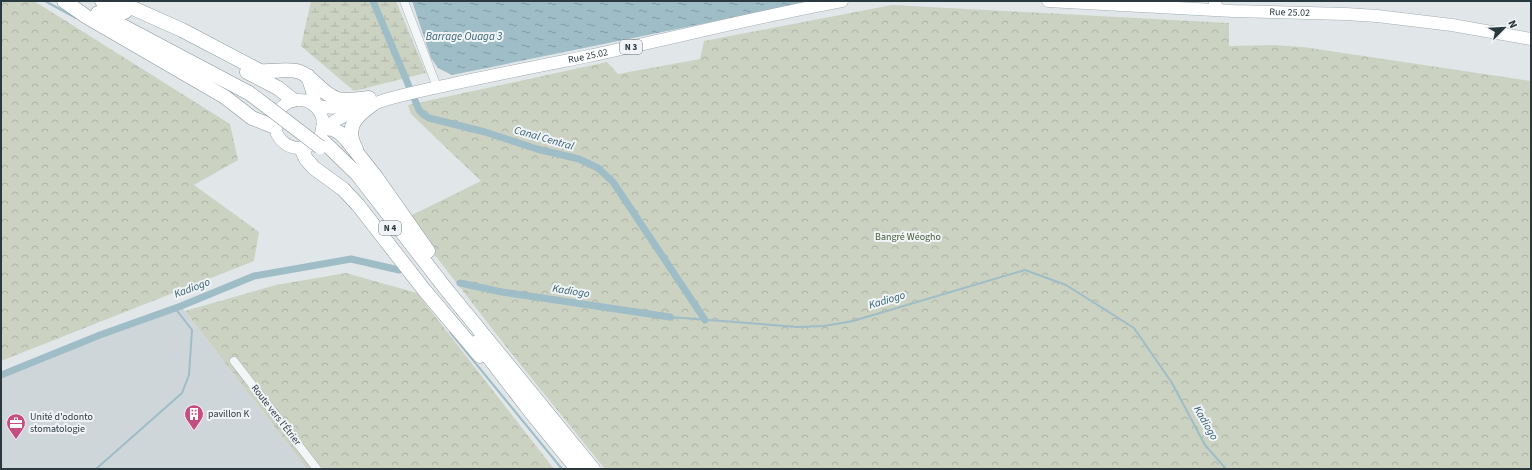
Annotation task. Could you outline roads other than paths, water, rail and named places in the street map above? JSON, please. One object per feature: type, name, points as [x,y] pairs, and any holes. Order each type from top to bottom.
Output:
[{"type":"highway","points":[[64,1],[87,17],[225,97],[252,118],[275,128]]},
{"type":"highway","name":"N 4","points":[[74,1],[271,105],[322,139],[339,164],[536,408],[593,469]]},
{"type":"highway","name":"N 4","points":[[92,1],[250,85],[271,105]]},
{"type":"highway","points":[[102,1],[160,28],[278,88],[293,100]]},
{"type":"highway","points":[[117,1],[182,30],[260,71],[298,71],[308,76],[328,94],[337,99],[371,101]]},
{"type":"highway","points":[[308,76],[314,91],[314,104]]},
{"type":"highway","points":[[362,159],[351,139],[352,131],[354,121],[371,101]]},
{"type":"highway","points":[[322,139],[333,129],[340,133],[362,159],[536,408]]},
{"type":"highway","points":[[301,148],[306,159],[314,168],[343,189],[358,205],[430,296],[482,358],[536,408]]},
{"type":"highway","name":"N 4","points":[[536,408],[577,469]]},
{"type":"main road","name":"Rue 25.02","points":[[314,104],[324,108],[340,108],[420,90],[627,48],[808,7],[842,1]]},
{"type":"main road","name":"Rue 25.02","points":[[1048,1],[1216,5],[1377,16],[1452,25],[1531,39]]},
{"type":"main road","name":"N 3","points":[[293,100],[300,99],[314,104]]},
{"type":"main road","points":[[293,100],[281,107],[277,113],[275,128],[281,140],[287,145],[301,148]]},
{"type":"main road","name":"Rue 25.02","points":[[322,139],[338,118],[371,101]]},
{"type":"main road","points":[[314,104],[320,112],[323,120],[322,139]]},
{"type":"main road","name":"N 3","points":[[301,148],[313,144],[321,134],[322,139]]},
{"type":"street","points":[[404,1],[437,87]]},
{"type":"street","name":"Route vers l'Étrier","points":[[234,361],[317,469]]},
{"type":"water","name":"Barrage Ouaga 3","points":[[412,1],[814,1],[452,75],[438,68],[431,58]]},
{"type":"waterway","points":[[45,1],[76,18]]},
{"type":"waterway","name":"Canal Central","points":[[373,1],[419,110],[424,115],[429,118],[485,132],[537,149],[579,159],[598,168],[613,182],[705,320]]},
{"type":"waterway","name":"Kadiogo","points":[[1,375],[100,335],[181,306],[254,276],[351,259],[399,270]]},
{"type":"waterway","name":"Kadiogo","points":[[670,317],[798,327],[824,326],[853,321],[1025,270],[1066,285],[1134,328],[1172,383],[1205,445],[1226,469]]},
{"type":"waterway","name":"Kadiogo","points":[[460,283],[502,292],[670,317]]},
{"type":"waterway","points":[[96,469],[182,393],[189,375],[192,330],[175,308]]},
{"type":"waterway","points":[[450,332],[562,469]]},
{"type":"place","name":"pavillon K","points":[[194,431]]},
{"type":"place","name":"Unité d'odonto stomatologie","points":[[16,440]]},
{"type":"park label","name":"Bangré Wéogho","points":[[908,237]]}]
